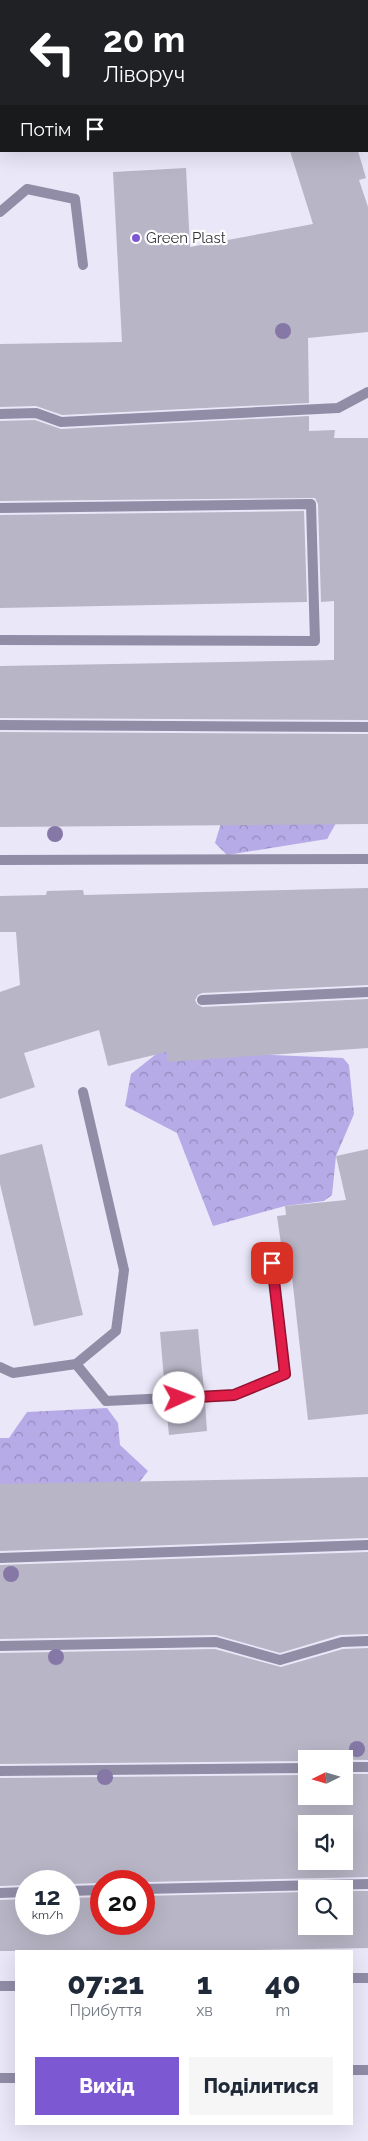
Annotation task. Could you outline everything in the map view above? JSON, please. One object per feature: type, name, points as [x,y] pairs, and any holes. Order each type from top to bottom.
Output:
[{"type":"lane","points":[[0,212],[27,188],[75,199],[84,264]]},
{"type":"lane","points":[[0,414],[36,413],[61,422],[338,408],[368,392]]},
{"type":"lane","points":[[0,508],[311,504],[315,641],[0,640]]},
{"type":"lane","points":[[0,725],[368,727]]},
{"type":"lane","points":[[0,860],[368,859]]},
{"type":"lane","points":[[202,1000],[368,992]]},
{"type":"lane","points":[[0,1367],[13,1373],[76,1364],[116,1331],[124,1270],[83,1092]]},
{"type":"lane","points":[[76,1364],[106,1401],[234,1395],[285,1374],[272,1263]]},
{"type":"lane","points":[[0,1558],[368,1545]]},
{"type":"lane","points":[[0,1646],[216,1642],[280,1660],[342,1642],[368,1641]]},
{"type":"lane","points":[[353,1767],[368,1767]]},
{"type":"lane","points":[[0,1770],[298,1768]]},
{"type":"lane","points":[[155,1889],[368,1884]]},
{"type":"lane","points":[[0,1893],[15,1892]]},
{"type":"lane","points":[[353,1978],[368,1978]]},
{"type":"lane","points":[[0,1986],[15,1986]]},
{"type":"lane","points":[[353,2070],[368,2070]]},
{"type":"lane","points":[[0,2078],[15,2078]]},
{"type":"green space","points":[[340,816],[327,839],[227,855],[215,843],[221,823]]},
{"type":"green space","points":[[187,1035],[222,1053],[343,1058],[349,1065],[354,1114],[336,1156],[332,1195],[324,1201],[285,1206],[213,1226],[177,1133],[125,1106],[131,1074],[155,1055]]},
{"type":"green space","points":[[107,1408],[118,1423],[120,1445],[148,1471],[125,1500],[0,1521],[0,1438],[9,1438],[27,1412]]},
{"type":"building","points":[[290,152],[358,152],[366,178],[359,180],[368,207],[368,332],[308,338],[309,403],[62,415],[36,406],[0,407],[0,344],[122,342],[113,172],[186,168],[190,247],[313,224]]},
{"type":"building","points":[[309,416],[309,431],[335,430],[334,438],[368,438],[368,720],[0,718],[0,666],[334,660],[334,601],[321,602],[318,504],[315,498],[0,501],[0,421],[35,420],[61,429]]},
{"type":"building","points":[[304,511],[307,602],[0,608],[0,515]]},
{"type":"building","points":[[0,732],[368,734],[368,824],[0,827]]},
{"type":"building","points":[[368,888],[368,985],[202,993],[195,1000],[202,1007],[368,999],[368,1048],[167,1062],[167,1052],[108,1066],[99,1030],[24,1053],[35,1087],[0,1099],[0,992],[20,985],[16,932],[0,932],[0,896],[46,895],[47,891],[83,890],[84,895]]},
{"type":"building","points":[[42,1144],[83,1315],[34,1326],[0,1184],[0,1155]]},
{"type":"building","points":[[368,1149],[368,1414],[308,1420],[289,1250],[282,1251],[277,1216],[286,1215],[285,1206],[346,1200],[336,1156]]},
{"type":"building","points":[[198,1329],[204,1390],[165,1391],[160,1332]]},
{"type":"building","points":[[205,1403],[207,1431],[169,1435],[166,1405]]},
{"type":"building","points":[[368,1477],[368,1538],[0,1551],[0,1484]]},
{"type":"building","points":[[368,1552],[368,1634],[340,1635],[280,1653],[216,1635],[0,1639],[0,1565]]},
{"type":"building","points":[[368,1648],[368,1760],[353,1760],[353,1750],[298,1750],[298,1761],[0,1764],[0,1653],[215,1649],[281,1667],[343,1649]]},
{"type":"building","points":[[353,1774],[368,1774],[368,1877],[155,1882],[155,1870],[90,1870],[90,1883],[80,1884],[80,1870],[15,1870],[15,1885],[0,1886],[0,1778],[298,1775],[298,1805],[353,1805]]},
{"type":"building","points":[[353,1891],[368,1891],[368,1948],[0,1951],[0,1900],[15,1899],[15,1935],[80,1935],[80,1898],[90,1897],[90,1935],[155,1935],[155,1896],[298,1892],[298,1935],[353,1935]]},
{"type":"place","name":"Green Plast","points":[[136,238]]},
{"type":"route","points":[[179,1398],[234,1395],[285,1374],[272,1263]]}]
